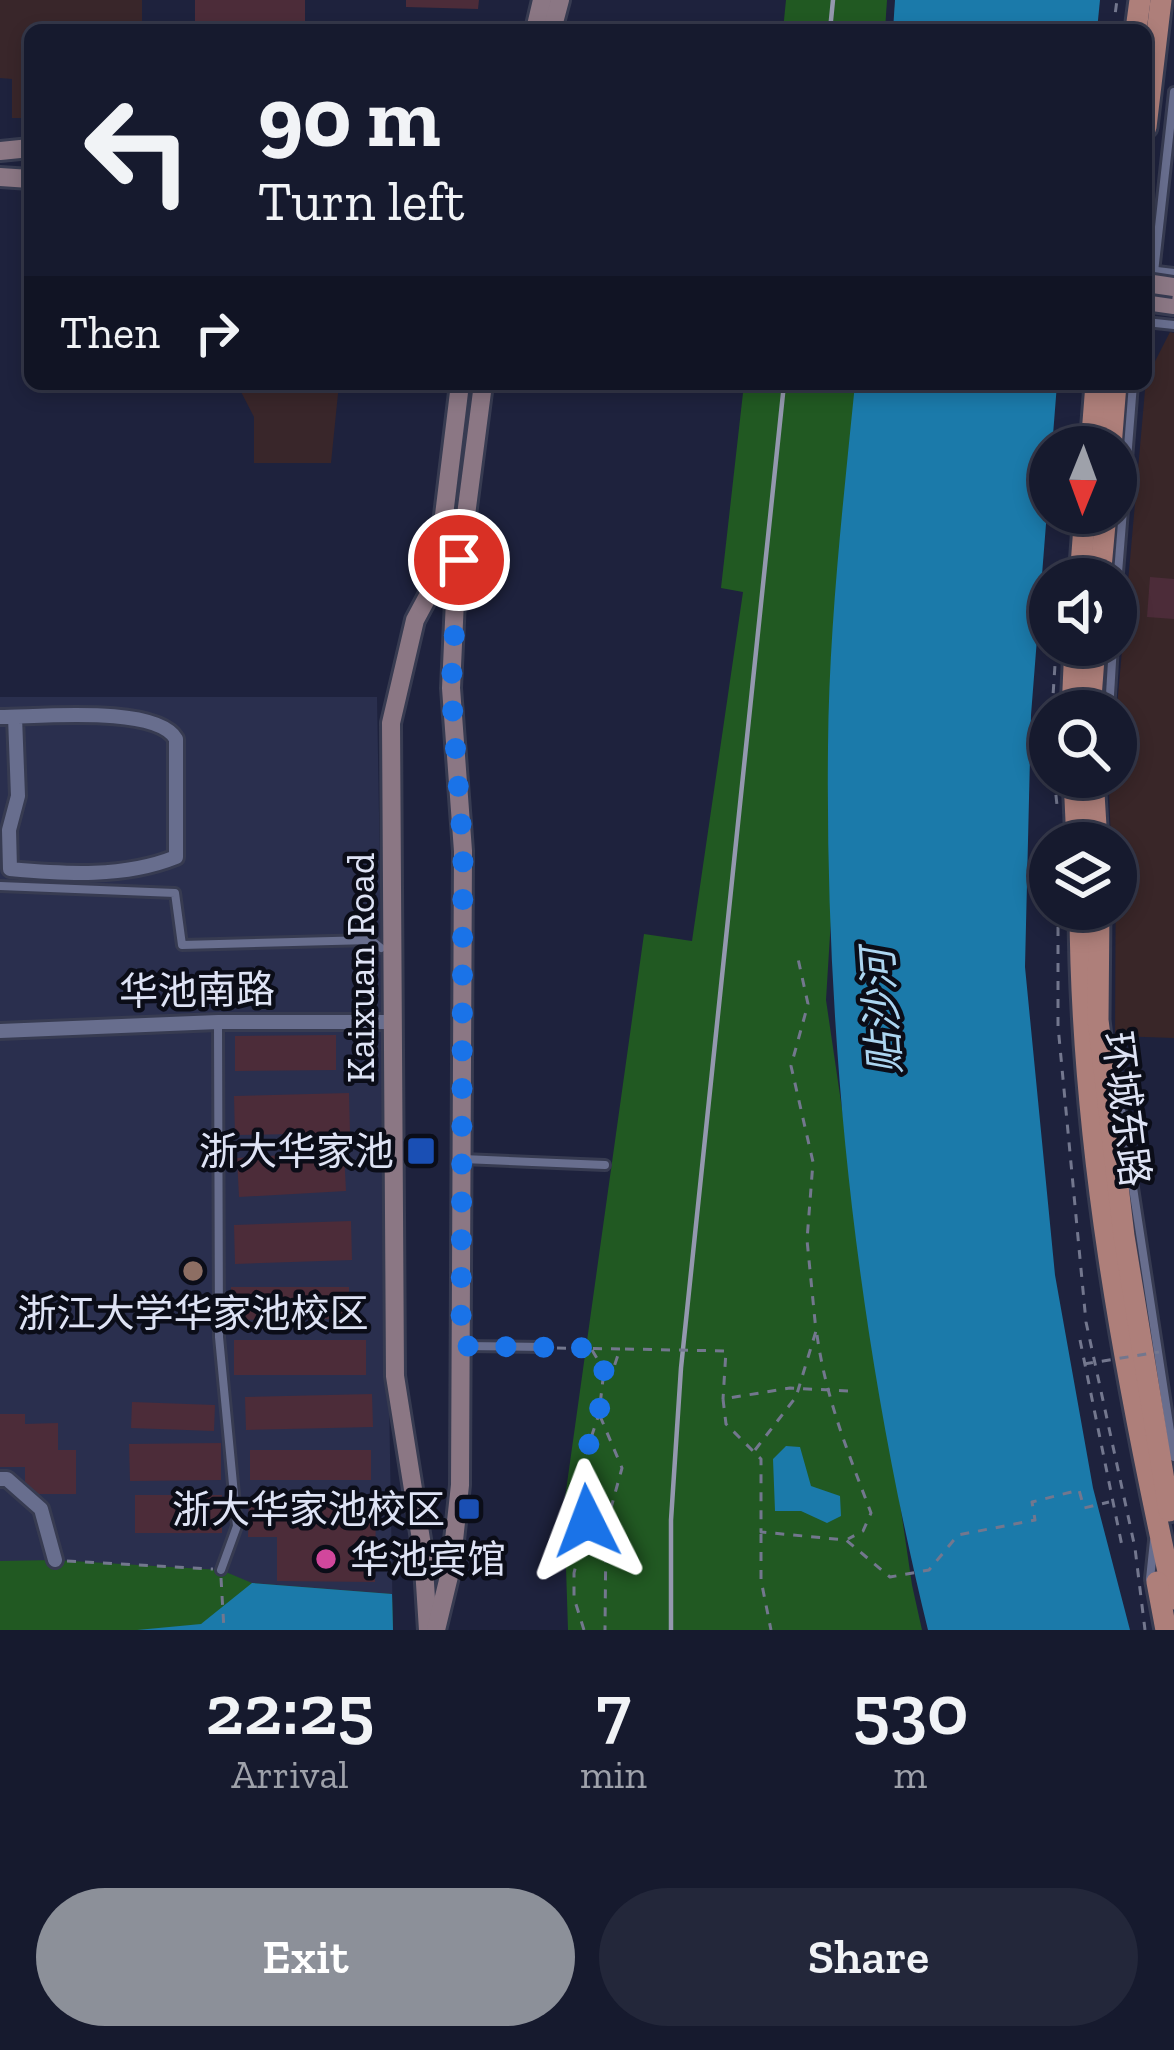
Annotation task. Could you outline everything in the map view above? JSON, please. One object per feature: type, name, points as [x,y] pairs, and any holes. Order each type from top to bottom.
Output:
[{"type":"main road","points":[[1152,76],[1161,0]]},
{"type":"main road","name":"Kaixuan Road","points":[[432,1630],[395,1376],[394,1022],[388,948],[391,723],[415,620],[436,581],[459,390]]},
{"type":"main road","points":[[432,1630],[451,1568],[460,1485],[463,850],[451,688],[455,600],[482,390]]},
{"type":"main road","points":[[1092,426],[1095,390]]},
{"type":"main road","points":[[1113,426],[1116,390]]},
{"type":"main road","name":"环城东路","points":[[1080,930],[1079,1016],[1126,1373],[1165,1528]]},
{"type":"main road","name":"环城东路","points":[[1100,930],[1097,1020],[1165,1528]]},
{"type":"main road","points":[[1165,1528],[1166,1630]]},
{"type":"street","points":[[8,717],[122,718],[157,722],[170,729],[176,739],[176,857],[146,869],[59,874],[10,869],[9,830],[18,796],[8,717]]},
{"type":"street","name":"华池南路","points":[[0,1031],[218,1022],[394,1022]]},
{"type":"street","points":[[0,1479],[7,1479],[41,1509],[56,1561]]},
{"type":"lane","points":[[1152,269],[1174,92]]},
{"type":"lane","points":[[1119,558],[1133,390]]},
{"type":"lane","points":[[0,886],[175,893],[182,945],[371,940],[388,948]]},
{"type":"lane","points":[[1102,930],[1107,1016],[1174,1457]]},
{"type":"lane","points":[[218,1022],[219,1337],[238,1526],[220,1570]]},
{"type":"lane","points":[[462,1159],[605,1165]]},
{"type":"lane","points":[[461,1346],[544,1347]]},
{"type":"lane","points":[[1156,1630],[1149,1593],[1165,1528]]},
{"type":"path","points":[[1053,690],[1055,667]]},
{"type":"path","points":[[1058,930],[1058,1026],[1081,1280],[1135,1548],[1145,1630]]},
{"type":"path","points":[[761,1532],[846,1540],[863,1532],[871,1513],[825,1389],[816,1331],[807,1240],[813,1162],[790,1066],[808,1004],[797,954]]},
{"type":"path","points":[[754,1452],[779,1424],[798,1388],[816,1331]]},
{"type":"path","points":[[1079,1340],[1109,1502],[1122,1546]]},
{"type":"path","points":[[544,1347],[726,1351],[726,1424],[761,1459],[761,1580],[771,1630]]},
{"type":"path","points":[[592,1348],[593,1359],[604,1370]]},
{"type":"path","points":[[604,1370],[614,1367],[622,1349]]},
{"type":"path","points":[[1084,1364],[1159,1352]]},
{"type":"path","points":[[584,1630],[574,1598],[574,1574],[587,1521],[582,1465],[599,1414],[604,1370]]},
{"type":"path","points":[[723,1399],[798,1388],[848,1391]]},
{"type":"path","points":[[599,1414],[622,1468],[606,1526],[605,1630]]},
{"type":"path","points":[[846,1540],[890,1577],[929,1570],[958,1535],[1035,1520],[1032,1502],[1079,1490],[1084,1508],[1109,1502]]},
{"type":"path","points":[[56,1561],[220,1570],[224,1630]]},
{"type":"shaded area","points":[[0,0],[142,0],[142,24],[24,24],[24,118],[12,118],[12,79],[0,78]]},
{"type":"shaded area","points":[[1170,332],[1174,333],[1174,1038],[1115,1036],[1116,930],[1137,930],[1137,822],[1110,822],[1109,798],[1137,798],[1137,690],[1118,690],[1121,666],[1137,666],[1137,558],[1130,558],[1132,534],[1137,534],[1145,390],[1152,390],[1152,367]]},
{"type":"shaded area","points":[[240,390],[338,390],[331,463],[254,463],[254,417]]},
{"type":"shaded area","name":"浙江大学华家池校区","points":[[0,697],[377,697],[393,1630],[0,1630]]},
{"type":"green space","points":[[786,0],[887,0],[885,24],[784,24]]},
{"type":"green space","points":[[743,390],[864,390],[826,1000],[922,1630],[568,1630],[564,1505],[644,934],[692,941],[743,592],[721,588]]},
{"type":"green space","points":[[0,1561],[221,1570],[252,1583],[392,1594],[393,1630],[0,1630]]},
{"type":"water","points":[[895,0],[1100,0],[1098,24],[893,24]]},
{"type":"water","name":"贴沙河","points":[[854,390],[1057,390],[1054,426],[1029,426],[1029,534],[1045,534],[1043,558],[1029,558],[1029,666],[1035,666],[1033,690],[1029,690],[1025,967],[1055,1275],[1093,1488],[1130,1630],[928,1630],[882,1412],[850,1192],[832,970],[829,702]]},
{"type":"water","points":[[786,1446],[800,1447],[811,1486],[840,1496],[841,1516],[827,1523],[801,1511],[775,1511],[773,1459]]},
{"type":"water","points":[[252,1583],[392,1594],[393,1630],[137,1630],[201,1624]]},
{"type":"building","points":[[195,0],[305,0],[305,24],[195,24]]},
{"type":"building","points":[[406,0],[479,0],[478,9],[406,7]]},
{"type":"building","points":[[1150,577],[1174,579],[1174,619],[1147,617]]},
{"type":"building","points":[[336,1035],[336,1070],[235,1071],[235,1036]]},
{"type":"building","points":[[349,1093],[350,1133],[235,1135],[234,1096]]},
{"type":"building","points":[[344,1151],[346,1191],[239,1197],[237,1158]]},
{"type":"building","points":[[351,1221],[352,1260],[235,1264],[234,1225]]},
{"type":"building","points":[[231,1287],[349,1287],[349,1319],[231,1320]]},
{"type":"building","points":[[234,1340],[366,1340],[366,1375],[234,1375]]},
{"type":"building","points":[[372,1394],[373,1427],[246,1430],[245,1397]]},
{"type":"building","points":[[132,1402],[215,1405],[214,1431],[131,1428]]},
{"type":"building","points":[[0,1414],[25,1414],[25,1424],[58,1423],[58,1450],[76,1450],[76,1494],[25,1494],[25,1467],[0,1467]]},
{"type":"building","points":[[221,1443],[221,1480],[130,1481],[129,1444]]},
{"type":"building","points":[[250,1450],[371,1450],[371,1480],[250,1480]]},
{"type":"building","points":[[135,1495],[222,1495],[222,1533],[135,1533]]},
{"type":"building","name":"华池宾馆","points":[[249,1498],[376,1499],[375,1582],[277,1581],[277,1537],[248,1537]]},
{"type":"railway","points":[[831,24],[833,0]]},
{"type":"railway","points":[[671,1630],[671,1520],[681,1368],[783,390]]},
{"type":"place","name":"浙大华家池","points":[[421,1151]]},
{"type":"place","name":"浙江大学华家池校区","points":[[193,1271]]},
{"type":"place","name":"浙大华家池校区","points":[[469,1509]]},
{"type":"place","name":"华池宾馆","points":[[326,1559]]},
{"type":"route","points":[[459,560],[451,688],[463,850],[461,1346],[592,1348],[593,1359],[604,1370],[599,1414],[582,1465],[587,1521]]}]
